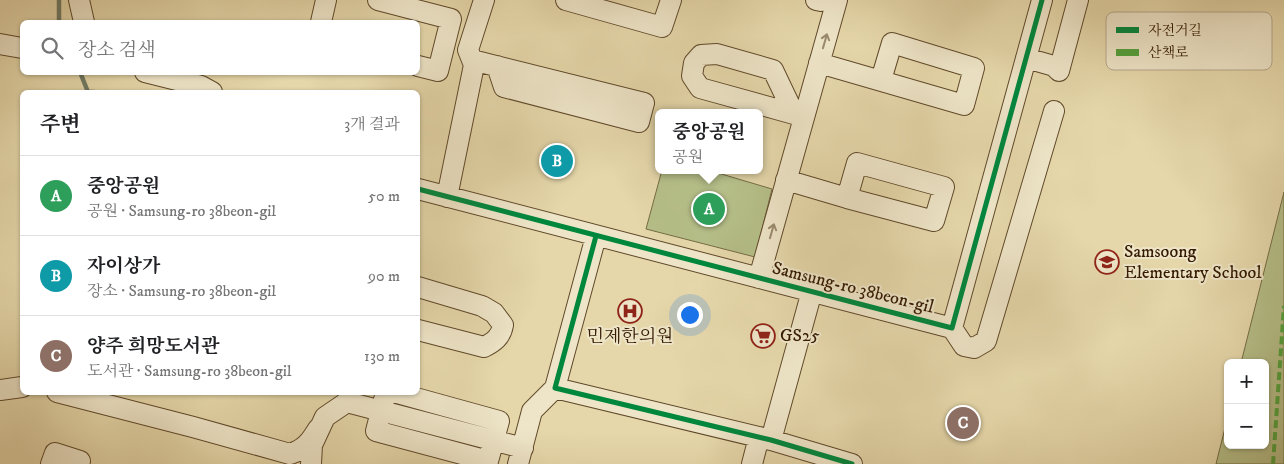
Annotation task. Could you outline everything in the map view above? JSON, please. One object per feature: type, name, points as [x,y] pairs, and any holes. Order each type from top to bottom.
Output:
[{"type":"street","points":[[79,0],[84,20]]},
{"type":"street","points":[[321,20],[326,0]]},
{"type":"street","points":[[378,0],[451,19],[438,71],[420,66]]},
{"type":"street","points":[[447,197],[473,62],[468,50],[484,0]]},
{"type":"street","points":[[566,0],[662,27],[671,0]]},
{"type":"street","points":[[816,0],[822,0]]},
{"type":"street","points":[[759,278],[786,180],[799,116],[819,62],[837,0]]},
{"type":"street","name":"Samsung-ro 38beon-gil","points":[[420,190],[952,328],[1042,0]]},
{"type":"street","points":[[1026,58],[1054,66],[1060,71],[1078,0]]},
{"type":"street","points":[[0,44],[20,48]]},
{"type":"street","points":[[717,54],[773,70],[799,116],[700,88],[692,76],[694,64],[701,56],[717,54]]},
{"type":"street","points":[[441,57],[497,66],[644,103],[639,122],[504,87],[497,66]]},
{"type":"street","points":[[819,62],[881,80]]},
{"type":"street","points":[[157,75],[200,86],[208,90]]},
{"type":"street","points":[[952,328],[964,346],[974,348],[986,341],[1054,111]]},
{"type":"street","points":[[786,180],[847,198],[934,221],[944,187],[857,163],[847,198]]},
{"type":"street","points":[[69,395],[290,454],[301,451],[308,445],[325,417],[349,397],[384,401],[494,440],[520,456],[532,411],[555,388],[596,236]]},
{"type":"street","points":[[420,288],[482,306],[494,313],[503,325],[502,333],[493,342],[484,347],[420,331]]},
{"type":"street","points":[[752,464],[765,439],[812,292]]},
{"type":"street","points":[[0,390],[20,387]]},
{"type":"street","points":[[555,388],[765,439],[852,464]]},
{"type":"street","points":[[405,395],[499,421],[494,440]]},
{"type":"street","points":[[311,464],[312,445],[318,429]]},
{"type":"street","points":[[51,464],[55,453],[80,461],[79,464]]},
{"type":"green space","points":[[661,174],[721,174],[772,189],[755,257],[646,229]]},
{"type":"green space","points":[[1284,192],[1284,464],[1216,464],[1224,432],[1224,449],[1269,449],[1269,359],[1242,359]]},
{"type":"waterway","points":[[59,0],[59,20]]},
{"type":"waterway","points":[[81,75],[87,90]]},
{"type":"marked path","points":[[1273,464],[1284,306]]},
{"type":"cycle path","points":[[420,190],[952,328],[1042,0]]},
{"type":"cycle path","points":[[596,236],[555,388],[771,440],[852,464]]},
{"type":"place","name":"자이상가","points":[[557,161]]},
{"type":"place","name":"중앙공원","points":[[709,209]]},
{"type":"place","name":"Samsoong Elementary School","points":[[1107,262]]},
{"type":"place","name":"민제한의원","points":[[630,311]]},
{"type":"place","name":"GS25","points":[[763,336]]},
{"type":"place","name":"양주 희망도서관","points":[[963,423]]}]
